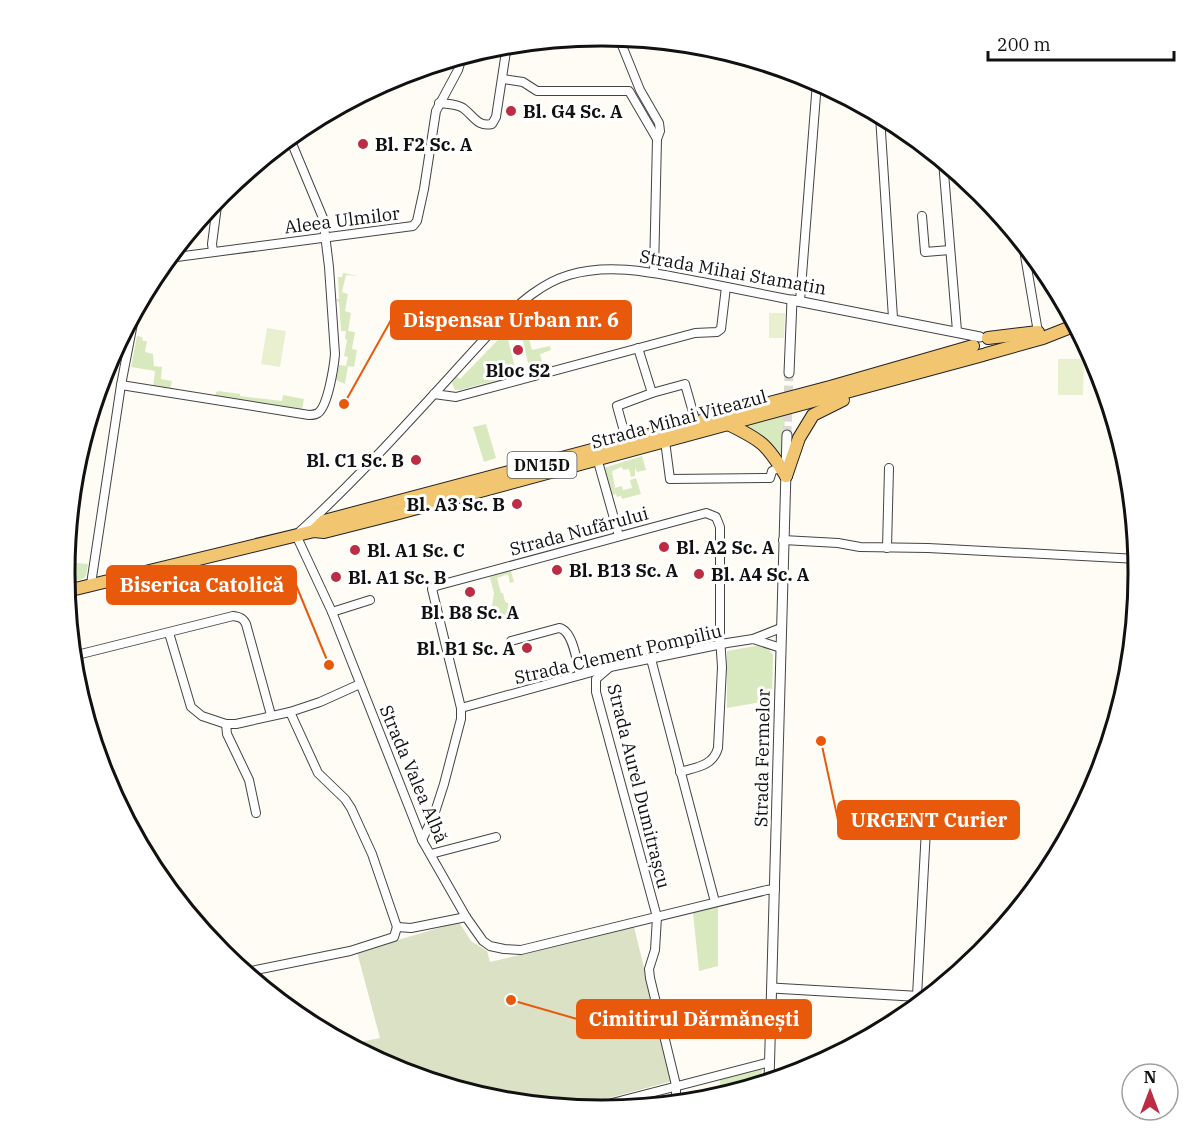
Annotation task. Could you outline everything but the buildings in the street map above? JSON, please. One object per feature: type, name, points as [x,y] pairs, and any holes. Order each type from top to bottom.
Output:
[{"type":"main road","name":"Strada Mihai Viteazul","points":[[76,588],[296,535],[314,531],[324,532],[596,455],[627,442],[689,428],[830,387],[1066,326]]},
{"type":"main road","name":"Strada Mihai Viteazul","points":[[322,517],[665,441],[689,428],[728,424],[879,383],[982,346],[1043,338],[1067,327]]},
{"type":"main road","points":[[783,472],[813,415],[821,409],[879,383]]},
{"type":"main road","points":[[728,424],[759,439],[771,452],[783,472]]},
{"type":"main road","points":[[314,531],[322,517]]},
{"type":"street","points":[[623,47],[640,90],[659,123],[654,272]]},
{"type":"street","points":[[439,103],[460,106],[476,122],[487,125],[495,120],[506,56]]},
{"type":"street","name":"Aleea Ulmilor","points":[[181,256],[402,228],[416,224],[436,111],[459,66]]},
{"type":"street","points":[[503,80],[523,82],[537,91],[629,91],[657,139]]},
{"type":"street","points":[[789,373],[816,93]]},
{"type":"street","points":[[881,126],[893,318]]},
{"type":"street","points":[[121,385],[315,415],[322,408],[333,371],[335,354],[326,237],[320,210],[293,146]]},
{"type":"street","points":[[944,173],[957,331]]},
{"type":"street","points":[[213,251],[216,216]]},
{"type":"street","points":[[922,216],[925,252],[950,250]]},
{"type":"street","points":[[1026,260],[1038,332]]},
{"type":"street","name":"Strada Mihai Stamatin","points":[[296,535],[322,517],[501,321],[541,288],[568,275],[613,269],[654,272],[957,331],[982,346]]},
{"type":"street","points":[[435,394],[456,397],[695,333],[717,332],[721,329],[726,287]]},
{"type":"street","points":[[91,584],[130,341]]},
{"type":"street","points":[[638,348],[652,393]]},
{"type":"street","points":[[627,442],[616,406],[685,384],[689,428]]},
{"type":"street","name":"Strada Fermelor","points":[[769,1072],[781,648],[783,472],[787,435]]},
{"type":"street","points":[[665,441],[670,479],[770,478],[772,471],[783,472]]},
{"type":"street","points":[[596,455],[619,536]]},
{"type":"street","points":[[887,548],[889,468]]},
{"type":"street","name":"Strada Nufărului","points":[[422,840],[434,815],[461,726],[461,708],[432,589],[517,563],[706,513],[716,518],[720,527],[722,667],[718,748],[711,763],[680,772]]},
{"type":"street","name":"Strada Valea Albă","points":[[296,535],[332,612],[422,840],[466,917],[483,941],[490,945],[513,950],[775,890]]},
{"type":"street","points":[[783,540],[838,543],[860,547],[928,548],[1128,558]]},
{"type":"street","points":[[332,612],[370,600]]},
{"type":"street","points":[[82,654],[233,616],[244,620],[271,715]]},
{"type":"street","points":[[511,641],[559,628],[564,629],[569,634],[580,675]]},
{"type":"street","points":[[753,639],[781,628]]},
{"type":"street","points":[[169,633],[190,707],[202,716],[226,724],[236,724],[290,712],[320,702],[360,684]]},
{"type":"street","name":"Strada Clement Pompiliu","points":[[461,708],[610,667],[721,645],[753,639],[781,648]]},
{"type":"street","points":[[651,659],[715,902]]},
{"type":"street","name":"Strada Aurel Dumitrașcu","points":[[610,667],[596,680],[596,692],[657,917],[655,950],[649,969],[676,1085],[676,1094]]},
{"type":"street","points":[[256,970],[361,947],[394,937],[397,927],[372,854],[351,808],[313,766],[290,712]]},
{"type":"street","points":[[226,724],[227,734],[249,780],[256,813]]},
{"type":"street","points":[[917,995],[926,829]]},
{"type":"street","points":[[431,854],[496,837]]},
{"type":"street","points":[[397,927],[411,928],[466,917]]},
{"type":"street","points":[[771,988],[916,996]]},
{"type":"street","points":[[627,1099],[770,1062]]},
{"type":"green space","points":[[343,273],[358,276],[346,275],[342,292],[348,294],[345,311],[351,313],[348,331],[355,332],[352,349],[357,350],[354,367],[348,366],[345,384],[336,380],[339,365],[346,366],[348,357],[344,356],[346,331],[341,331],[339,302],[335,300],[339,299],[338,277],[342,277]]},
{"type":"green space","points":[[769,313],[785,313],[784,338],[769,338]]},
{"type":"green space","points":[[522,315],[532,350],[550,346],[551,350],[540,354],[543,365],[550,363],[553,365],[455,390],[451,381],[456,376],[460,379]],"holes":[[[520,329],[529,367],[516,371],[506,332]]]},
{"type":"green space","points":[[267,328],[286,331],[280,367],[261,364]]},
{"type":"green space","points":[[137,336],[147,341],[145,352],[153,354],[154,366],[162,367],[161,379],[172,381],[170,390],[153,387],[155,371],[131,367]]},
{"type":"green space","points":[[1058,359],[1082,359],[1083,395],[1058,395]]},
{"type":"green space","points":[[216,392],[282,401],[283,395],[304,399],[302,410],[215,397]]},
{"type":"green space","points":[[785,416],[783,460],[742,426]]},
{"type":"green space","points":[[486,424],[496,458],[484,462],[473,427]]},
{"type":"green space","points":[[642,456],[646,470],[637,472],[635,467],[635,476],[631,477],[629,469],[623,470],[622,467],[612,471],[615,488],[622,486],[623,490],[632,488],[630,480],[636,478],[641,494],[622,499],[616,494],[612,495],[604,468]]},
{"type":"green space","points":[[76,563],[88,564],[86,576],[75,581]]},
{"type":"green space","points":[[510,568],[514,582],[510,583],[508,574],[497,578],[510,613],[496,618],[492,606],[494,593],[489,574]]},
{"type":"green space","points":[[766,646],[773,655],[772,700],[727,708],[727,651]]},
{"type":"green space","points":[[718,906],[718,966],[699,971],[693,913]]},
{"type":"green space","points":[[459,922],[471,941],[487,951],[490,962],[634,927],[672,1081],[602,1100],[568,1098],[533,1095],[466,1082],[401,1059],[362,1042],[380,1038],[357,952]]},
{"type":"green space","points":[[762,1067],[762,1075],[738,1082],[720,1086],[720,1078]]},
{"type":"tunnel","points":[[787,435],[789,373]]},
{"type":"place","name":"Bl. G4 Sc. A","points":[[511,111]]},
{"type":"place","name":"Bl. F2 Sc. A","points":[[363,144]]},
{"type":"place","name":"Bloc S2","points":[[518,350]]},
{"type":"place","name":"Dispensar Urban nr. 6","points":[[344,404]]},
{"type":"place","name":"Bl. C1 Sc. B","points":[[416,460]]},
{"type":"place","name":"Bl. A3 Sc. B","points":[[517,504]]},
{"type":"place","name":"Bl. A2 Sc. A","points":[[664,547]]},
{"type":"place","name":"Bl. A1 Sc. C","points":[[355,550]]},
{"type":"place","name":"Bl. B13 Sc. A","points":[[557,570]]},
{"type":"place","name":"Bl. A4 Sc. A","points":[[699,574]]},
{"type":"place","name":"Bl. A1 Sc. B","points":[[336,577]]},
{"type":"place","name":"Bl. B8 Sc. A","points":[[470,592]]},
{"type":"place","name":"Bl. B1 Sc. A","points":[[527,648]]},
{"type":"place","name":"Biserica Catolică","points":[[329,665]]},
{"type":"place","name":"URGENT Curier","points":[[821,741]]},
{"type":"place","name":"Cimitirul Dărmănești","points":[[511,1000]]}]
